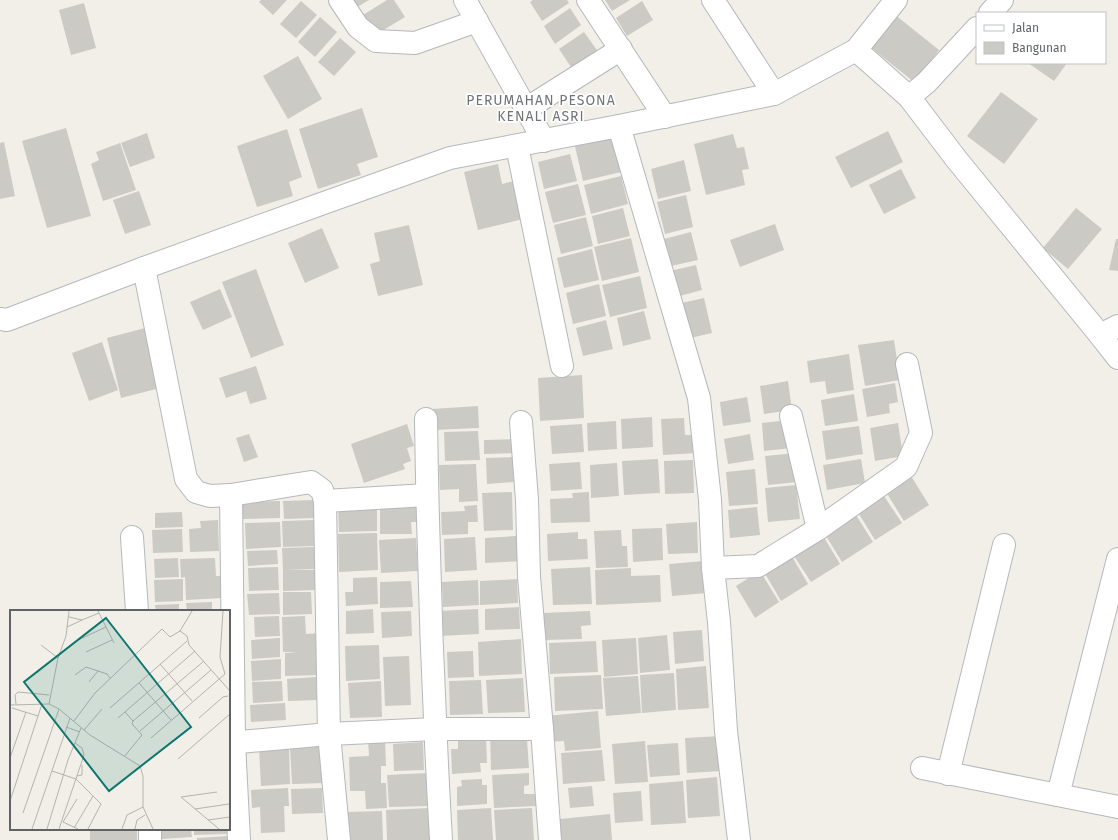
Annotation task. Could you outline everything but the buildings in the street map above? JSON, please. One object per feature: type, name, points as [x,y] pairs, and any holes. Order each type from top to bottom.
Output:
[{"type":"street","points":[[340,0],[358,27],[376,41],[415,42],[477,21]]},
{"type":"street","points":[[465,0],[544,141]]},
{"type":"street","points":[[588,0],[665,117]]},
{"type":"street","points":[[713,0],[774,94]]},
{"type":"street","points":[[991,12],[1002,0]]},
{"type":"street","points":[[0,319],[7,320],[144,268],[450,158],[544,141],[774,94],[856,50],[887,4]]},
{"type":"street","points":[[909,97],[926,83],[976,29]]},
{"type":"street","points":[[526,109],[621,49]]},
{"type":"street","points":[[856,50],[909,97],[957,160],[1109,331],[1118,358]]},
{"type":"street","points":[[619,126],[699,398],[710,500],[713,568],[719,622],[726,731],[740,840]]},
{"type":"street","points":[[517,146],[562,366]]},
{"type":"street","points":[[144,268],[186,479],[196,492],[210,496],[231,495],[311,482],[322,490],[325,501],[329,734],[339,840]]},
{"type":"street","points":[[713,568],[758,566],[818,529],[906,467],[921,433],[907,364]]},
{"type":"street","points":[[791,416],[818,529]]},
{"type":"street","points":[[426,419],[435,730],[441,840]]},
{"type":"street","points":[[521,422],[527,500],[529,576],[550,840]]},
{"type":"street","points":[[231,495],[232,743],[239,840]]},
{"type":"street","points":[[325,501],[427,495]]},
{"type":"street","points":[[132,537],[137,610]]},
{"type":"street","points":[[948,774],[1004,545]]},
{"type":"street","points":[[1058,795],[1118,559]]},
{"type":"street","points":[[232,743],[329,734],[542,728]]},
{"type":"street","points":[[922,768],[1118,807]]},
{"type":"district","name":"PERUMAHAN PESONA KENALI ASRI","points":[[541,108]]}]
